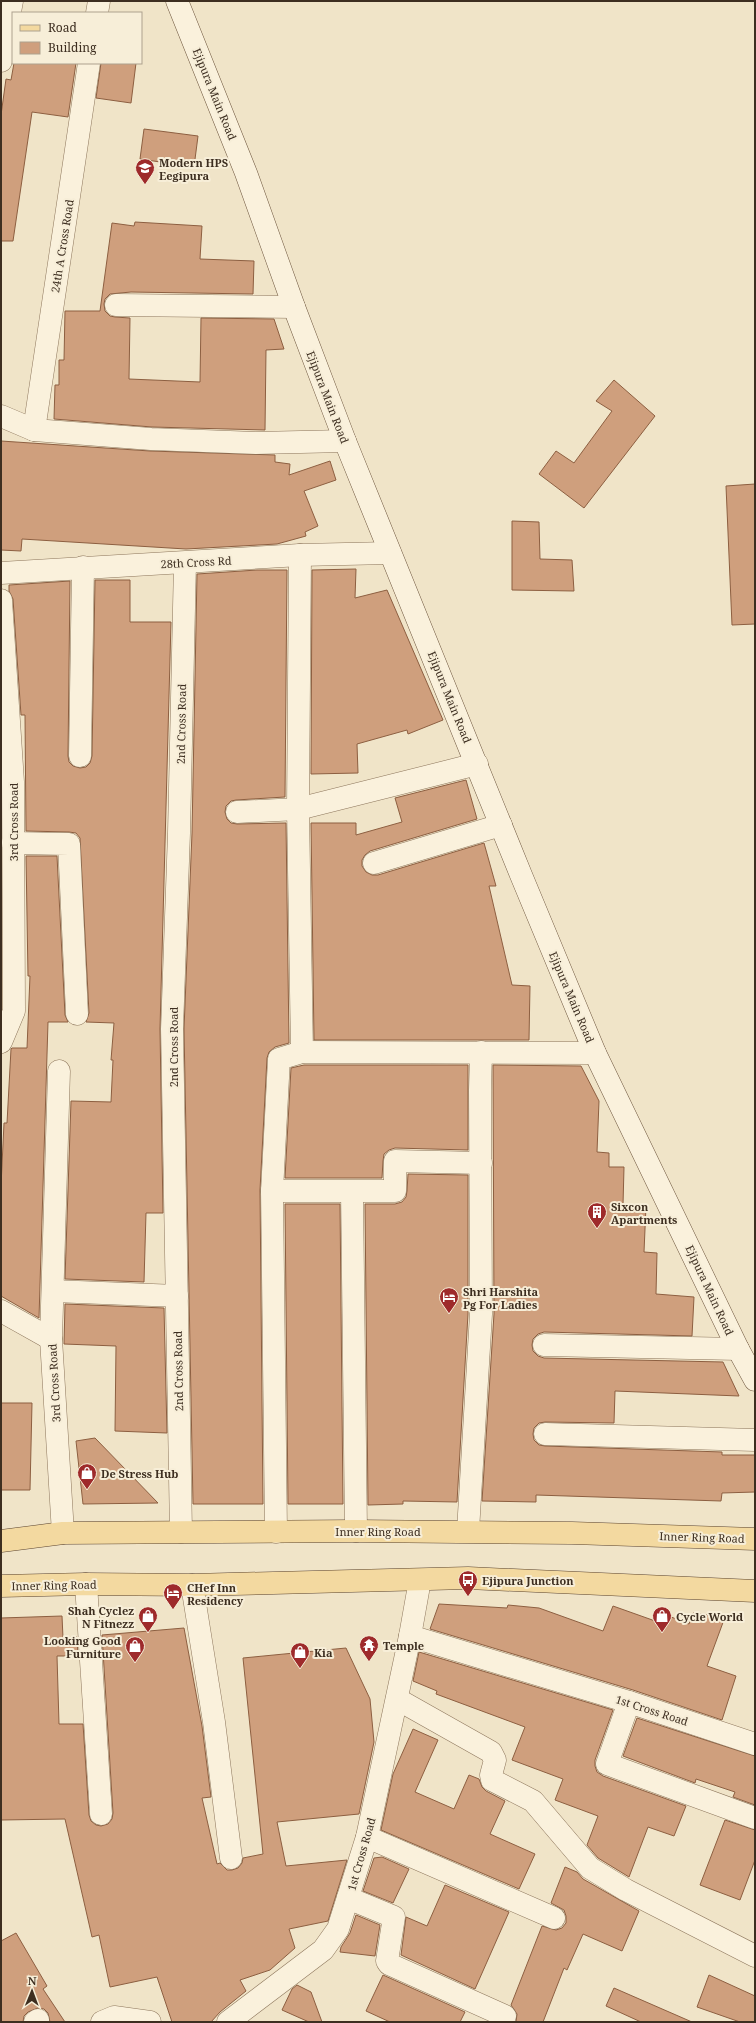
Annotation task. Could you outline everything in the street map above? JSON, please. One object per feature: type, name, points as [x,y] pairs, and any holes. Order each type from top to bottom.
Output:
[{"type":"main road","name":"Inner Ring Road","points":[[1,1541],[63,1533],[356,1531],[468,1531],[755,1539]]},
{"type":"main road","name":"Inner Ring Road","points":[[1,1586],[86,1584],[192,1586],[468,1578],[755,1590]]},
{"type":"street","points":[[1,61],[12,1]]},
{"type":"street","points":[[97,12],[99,1]]},
{"type":"street","name":"Ejipura Main Road","points":[[177,1],[246,173],[294,307],[345,441],[595,1053],[738,1349],[755,1380]]},
{"type":"street","name":"24th A Cross Road","points":[[34,430],[90,64]]},
{"type":"street","points":[[116,305],[294,307]]},
{"type":"street","points":[[1,416],[34,430],[151,439],[256,443],[345,441]]},
{"type":"street","name":"28th Cross Rd","points":[[1,572],[185,563],[300,555],[390,553]]},
{"type":"street","points":[[300,555],[298,809],[302,1052]]},
{"type":"street","name":"2nd Cross Road","points":[[180,1532],[172,1029],[179,833],[185,563]]},
{"type":"street","points":[[80,756],[83,567]]},
{"type":"street","name":"3rd Cross Road","points":[[1,600],[7,782],[13,843],[7,877],[14,1011],[1,1042]]},
{"type":"street","points":[[237,812],[298,809],[477,764]]},
{"type":"street","points":[[374,863],[501,825]]},
{"type":"street","points":[[13,843],[69,844],[77,1014]]},
{"type":"street","points":[[276,1532],[272,1191],[279,1059],[302,1052],[595,1053]]},
{"type":"street","points":[[468,1531],[481,1314],[481,1052]]},
{"type":"street","name":"3rd Cross Road","points":[[59,1071],[51,1339],[63,1533]]},
{"type":"street","points":[[272,1191],[395,1191],[395,1161],[481,1163]]},
{"type":"street","points":[[352,1192],[356,1531]]},
{"type":"street","points":[[53,1291],[177,1296]]},
{"type":"street","points":[[1,1311],[51,1339]]},
{"type":"street","points":[[544,1345],[738,1349]]},
{"type":"street","points":[[545,1434],[755,1440]]},
{"type":"street","name":"1st Cross Road","points":[[228,2022],[323,1950],[338,1929],[367,1837],[410,1636],[420,1580]]},
{"type":"street","points":[[86,1584],[101,1814]]},
{"type":"street","points":[[192,1586],[214,1722],[231,1858]]},
{"type":"street","name":"1st Cross Road","points":[[410,1636],[629,1702],[755,1744]]},
{"type":"street","points":[[397,1699],[491,1752],[495,1760],[490,1778],[533,1802],[590,1868],[632,1893],[755,1956]]},
{"type":"street","points":[[629,1702],[607,1764],[755,1818]]},
{"type":"street","points":[[367,1837],[554,1918]]},
{"type":"street","points":[[348,1898],[394,1917],[387,1961],[389,1964],[505,2016]]},
{"type":"street","points":[[102,2022],[114,2017],[150,2022]]},
{"type":"building","points":[[14,64],[76,64],[68,117],[32,112],[13,241],[1,241],[1,115],[6,79],[11,80]]},
{"type":"building","points":[[101,64],[136,64],[131,103],[96,98]]},
{"type":"building","points":[[144,129],[198,136],[194,167],[140,159]]},
{"type":"building","points":[[135,222],[202,226],[200,259],[254,261],[253,294],[131,292],[110,294],[105,299],[105,311],[110,316],[130,318],[129,379],[200,382],[201,318],[274,319],[284,349],[266,350],[265,430],[152,427],[54,419],[55,385],[59,385],[59,360],[64,360],[65,311],[100,311],[112,223],[134,226]]},
{"type":"building","points":[[614,380],[655,416],[584,508],[539,474],[556,451],[574,463],[612,411],[596,401]]},
{"type":"building","points":[[1,441],[150,451],[275,455],[275,462],[290,464],[289,475],[330,461],[336,480],[304,491],[318,526],[305,532],[306,536],[277,544],[186,549],[22,539],[21,551],[1,550]]},
{"type":"building","points":[[755,484],[755,624],[732,625],[726,486]]},
{"type":"building","points":[[512,521],[539,522],[540,559],[572,560],[574,591],[512,590]]},
{"type":"building","points":[[356,569],[355,598],[387,590],[443,720],[408,734],[407,730],[357,744],[358,773],[311,774],[312,570]]},
{"type":"building","points":[[257,570],[287,570],[285,797],[231,801],[226,806],[225,812],[227,819],[231,823],[286,823],[289,1043],[275,1047],[269,1052],[267,1058],[260,1190],[263,1504],[193,1504],[184,1029],[192,833],[197,574]]},
{"type":"building","points":[[95,580],[130,580],[130,622],[171,622],[160,1029],[163,1213],[146,1213],[144,1282],[65,1279],[71,1101],[111,1102],[113,1060],[111,1060],[114,1023],[86,1022],[89,1013],[80,838],[76,833],[69,832],[26,831],[25,715],[21,715],[13,599],[9,591],[9,585],[70,581],[68,756],[69,762],[73,766],[80,768],[86,767],[90,763],[92,756]]},
{"type":"building","points":[[466,780],[477,819],[370,851],[362,860],[362,866],[366,872],[372,875],[378,875],[484,843],[496,886],[489,886],[512,985],[530,986],[529,1040],[314,1040],[311,823],[356,823],[356,835],[402,822],[395,798]]},
{"type":"building","points":[[26,856],[57,856],[65,1015],[68,1022],[48,1022],[39,1318],[1,1296],[1,1186],[4,1123],[7,1123],[11,1049],[27,1048],[30,976],[28,976]]},
{"type":"building","points":[[304,1065],[468,1065],[468,1150],[395,1148],[384,1154],[382,1178],[285,1178],[291,1068]]},
{"type":"building","points":[[493,1065],[581,1066],[599,1101],[597,1152],[609,1153],[609,1167],[624,1167],[623,1205],[646,1206],[644,1252],[657,1253],[656,1294],[694,1297],[692,1336],[544,1332],[538,1334],[533,1339],[533,1351],[538,1356],[544,1358],[723,1362],[739,1396],[615,1391],[614,1423],[539,1423],[534,1428],[534,1440],[539,1445],[545,1446],[722,1452],[722,1455],[755,1455],[755,1492],[722,1493],[721,1501],[536,1495],[536,1502],[482,1501],[494,1314]]},
{"type":"building","points":[[408,1174],[468,1175],[468,1314],[457,1502],[403,1501],[403,1504],[368,1505],[365,1204],[395,1204],[402,1202],[406,1197]]},
{"type":"building","points":[[285,1204],[340,1204],[343,1504],[288,1504]]},
{"type":"building","points":[[65,1304],[164,1308],[167,1433],[115,1431],[116,1346],[64,1344]]},
{"type":"building","points":[[1,1403],[32,1403],[30,1490],[1,1490]]},
{"type":"building","points":[[95,1438],[158,1503],[83,1504],[76,1441]]},
{"type":"building","points":[[439,1604],[507,1608],[508,1605],[539,1608],[603,1631],[613,1606],[658,1622],[661,1613],[689,1624],[693,1613],[725,1617],[707,1666],[736,1676],[722,1720],[633,1690],[430,1629]]},
{"type":"building","points":[[62,1616],[63,1638],[77,1637],[78,1656],[57,1656],[59,1724],[83,1724],[89,1815],[91,1821],[96,1825],[101,1826],[108,1824],[112,1819],[113,1813],[102,1635],[184,1628],[202,1726],[211,1797],[202,1798],[217,1864],[220,1863],[227,1870],[238,1868],[242,1863],[243,1858],[263,1854],[243,1658],[346,1648],[370,1699],[374,1742],[359,1814],[277,1822],[286,1866],[347,1860],[328,1921],[289,1929],[295,1948],[270,1970],[240,1980],[246,1991],[220,2012],[211,2022],[172,2022],[157,1977],[110,1987],[99,1935],[92,1937],[65,1819],[1,1820],[1,1618]]},
{"type":"building","points":[[419,1652],[613,1710],[595,1760],[597,1772],[603,1776],[686,1806],[674,1836],[648,1827],[629,1877],[598,1858],[587,1845],[598,1816],[555,1800],[563,1779],[512,1760],[525,1727],[436,1694],[437,1691],[413,1681]]},
{"type":"building","points":[[637,1718],[755,1756],[755,1805],[733,1797],[735,1792],[696,1779],[695,1783],[623,1756]]},
{"type":"building","points":[[413,1729],[438,1740],[415,1792],[454,1809],[469,1775],[479,1779],[482,1787],[486,1791],[505,1801],[490,1834],[535,1854],[519,1889],[381,1830],[393,1774]]},
{"type":"building","points":[[725,1820],[755,1830],[755,1860],[740,1900],[700,1885]]},
{"type":"building","points":[[382,1857],[409,1869],[393,1903],[363,1891],[374,1858]]},
{"type":"building","points":[[565,1867],[577,1872],[583,1879],[639,1911],[622,1951],[583,1934],[567,1970],[564,1968],[543,2022],[516,2022],[517,2014],[511,2005],[542,1926],[556,1930],[562,1928],[566,1923],[564,1910],[551,1903]]},
{"type":"building","points":[[445,1885],[509,1912],[475,1989],[401,1955],[406,1917],[427,1926]]},
{"type":"building","points":[[356,1915],[380,1925],[375,1956],[340,1952],[341,1947],[350,1933]]},
{"type":"building","points":[[16,1933],[47,1986],[43,1989],[65,2022],[50,2022],[48,2013],[44,2009],[38,2008],[28,2012],[24,2016],[23,2022],[1,2022],[1,1941]]},
{"type":"building","points":[[383,1975],[465,2012],[460,2022],[390,2022],[366,2011]]},
{"type":"building","points":[[709,1975],[755,1996],[755,2022],[740,2022],[697,2007]]},
{"type":"building","points":[[297,1985],[311,1992],[322,2022],[309,2022],[282,2010],[292,1989]]},
{"type":"building","points":[[614,1988],[692,2022],[641,2022],[606,2006]]},
{"type":"place","name":"Modern HPS Eegipura","points":[[145,185]]},
{"type":"place","name":"Sixcon Apartments","points":[[597,1229]]},
{"type":"place","name":"Shri Harshita Pg For Ladies","points":[[449,1314]]},
{"type":"place","name":"De Stress Hub","points":[[87,1490]]},
{"type":"place","name":"Ejipura Junction","points":[[468,1597]]},
{"type":"place","name":"CHef Inn Residency","points":[[173,1610]]},
{"type":"place","name":"Shah Cyclez N Fitnezz","points":[[148,1633]]},
{"type":"place","name":"Cycle World","points":[[662,1633]]},
{"type":"place","name":"Temple","points":[[369,1662]]},
{"type":"place","name":"Looking Good Furniture","points":[[135,1663]]},
{"type":"place","name":"Kia","points":[[300,1669]]}]
